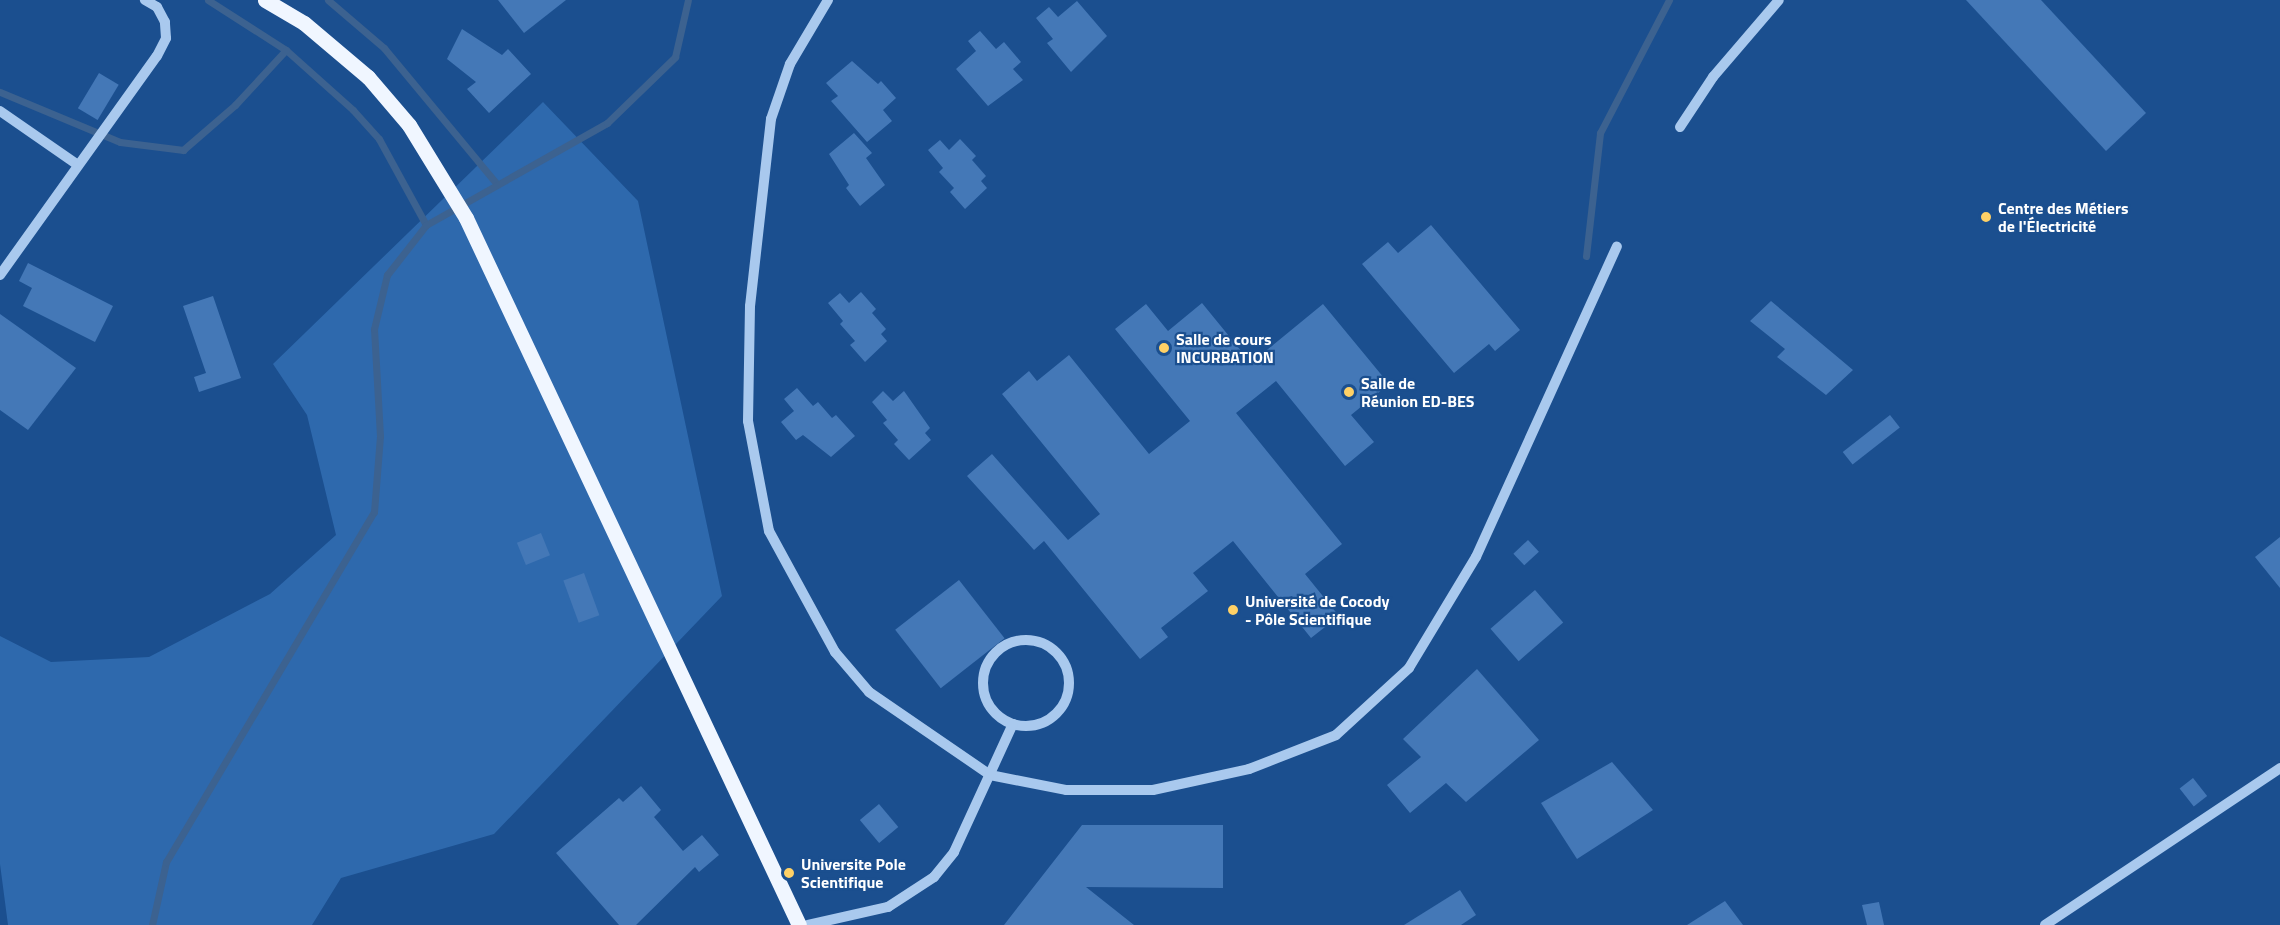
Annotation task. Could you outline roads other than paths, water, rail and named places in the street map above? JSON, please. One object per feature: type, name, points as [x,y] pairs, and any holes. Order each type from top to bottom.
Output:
[{"type":"main road","points":[[265,0],[331,44],[368,77],[409,125],[466,218],[799,925]]},
{"type":"street","points":[[0,275],[166,38],[157,7],[145,0]]},
{"type":"street","points":[[828,0],[790,64],[771,118],[752,294],[748,421],[769,531],[830,642],[869,692],[990,775],[1066,790],[1153,789],[1249,770],[1336,735],[1409,668],[1476,557],[1617,246]]},
{"type":"street","points":[[1680,127],[1713,77],[1779,0]]},
{"type":"street","points":[[0,111],[78,165]]},
{"type":"street","points":[[1040,642],[1065,664],[1067,697],[1045,722],[1013,724],[988,702],[986,669],[1007,644],[1040,642]]},
{"type":"street","points":[[808,925],[888,906],[934,877],[954,852],[1013,724]]},
{"type":"street","points":[[2045,925],[2280,768]]},
{"type":"waterway","points":[[208,0],[286,50],[353,110],[379,139],[426,225]]},
{"type":"waterway","points":[[328,0],[384,48],[497,184]]},
{"type":"waterway","points":[[152,925],[166,862],[374,512],[380,436],[374,329],[387,275],[426,225],[607,123],[675,57],[688,0]]},
{"type":"waterway","points":[[1586,256],[1600,133],[1669,0]]},
{"type":"waterway","points":[[0,92],[120,142],[183,150],[235,105],[286,50]]},
{"type":"place","name":"Centre des Métiers de l'Électricité","points":[[1986,217]]},
{"type":"place","name":"Salle de cours INCURBATION","points":[[1164,348]]},
{"type":"place","name":"Salle de Réunion ED-BES","points":[[1349,392]]},
{"type":"place","name":"Université de Cocody - Pôle Scientifique","points":[[1233,610]]},
{"type":"place","name":"Universite Pole Scientifique","points":[[789,873]]}]
